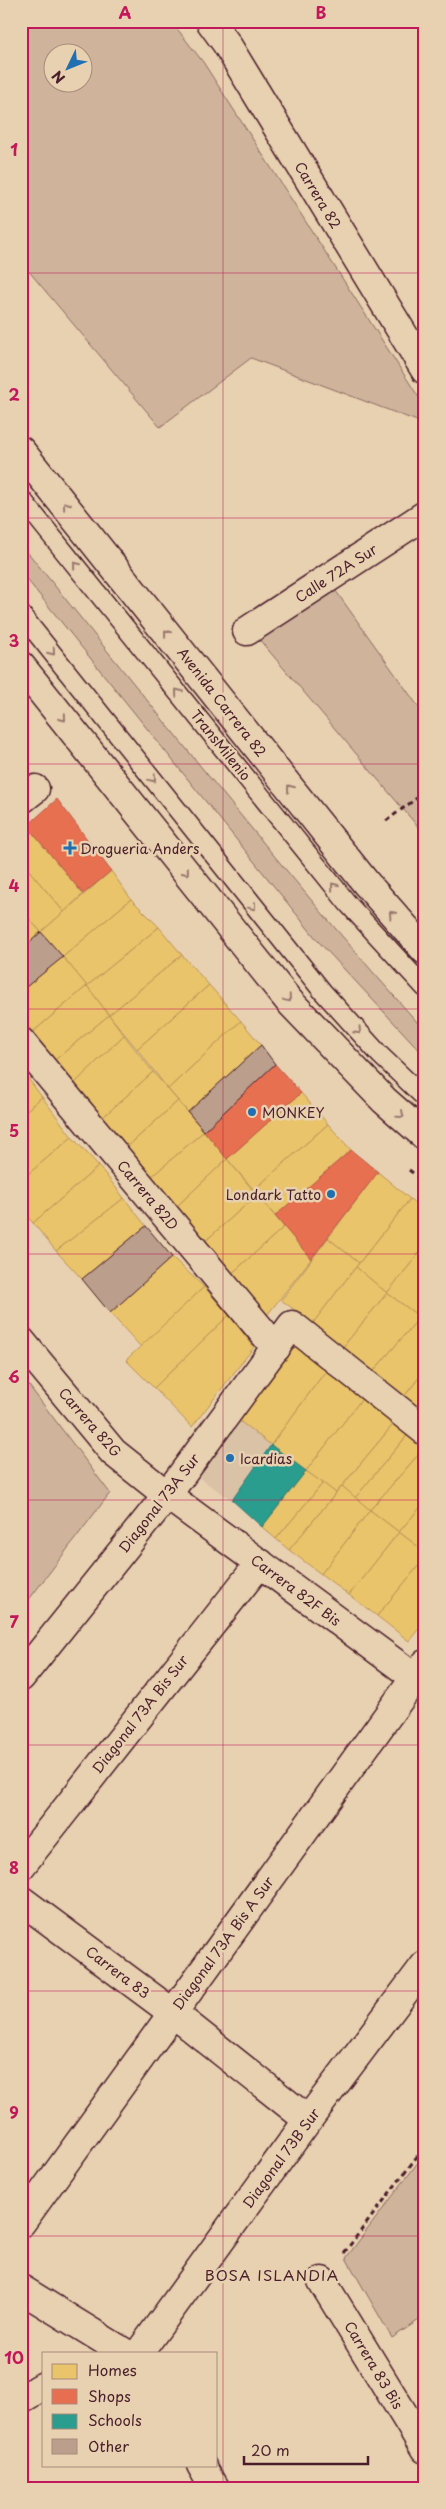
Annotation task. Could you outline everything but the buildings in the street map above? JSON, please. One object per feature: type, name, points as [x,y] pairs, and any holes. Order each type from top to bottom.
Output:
[{"type":"street","name":"Carrera 82","points":[[210,21],[226,43],[425,370]]},
{"type":"street","name":"Avenida Carrera 82","points":[[21,451],[360,876],[425,950]]},
{"type":"street","name":"Calle 72A Sur","points":[[247,631],[425,515]]},
{"type":"street","points":[[21,666],[289,1001],[384,1100],[425,1136]]},
{"type":"street","name":"Carrera 82D","points":[[21,1042],[276,1348]]},
{"type":"street","name":"Diagonal 73A Sur","points":[[21,1677],[168,1495],[292,1325],[425,1431]]},
{"type":"street","name":"Carrera 82G","points":[[21,1341],[114,1452],[168,1495]]},
{"type":"street","name":"Carrera 82F Bis","points":[[168,1495],[421,1676]]},
{"type":"street","name":"Diagonal 73A Bis Sur","points":[[21,1866],[260,1562]]},
{"type":"street","name":"Diagonal 73A Bis A Sur","points":[[21,2223],[421,1676]]},
{"type":"street","name":"Carrera 83","points":[[21,1900],[173,2013],[308,2120]]},
{"type":"street","name":"Diagonal 73B Sur","points":[[140,2352],[308,2120],[425,1965]]},
{"type":"street","name":"Carrera 83 Bis","points":[[322,2281],[425,2449]]},
{"type":"street","points":[[21,2289],[123,2352]]},
{"type":"street","points":[[21,2399],[42,2387]]},
{"type":"lane","name":"TransMilenio","points":[[21,498],[349,905],[425,988]]},
{"type":"lane","points":[[21,614],[317,985],[380,1055],[425,1098]]},
{"type":"path","points":[[386,821],[425,792]]},
{"type":"path","points":[[322,2281],[425,2146]]},
{"type":"shaded area","points":[[21,21],[171,21],[203,62],[425,407],[425,424],[251,358],[160,427],[21,262]]},
{"type":"shaded area","points":[[21,544],[270,851],[425,1031],[425,1056],[318,941],[21,572]]},
{"type":"shaded area","points":[[333,587],[425,716],[425,835],[258,638]]},
{"type":"shaded area","points":[[21,1375],[110,1493],[21,1610]]},
{"type":"shaded area","name":"Icardias","points":[[229,1413],[271,1445],[232,1500],[189,1471]]},
{"type":"shaded area","points":[[425,2153],[425,2316],[392,2338],[346,2258]]},
{"type":"place","name":"Drogueria Anders","points":[[70,848]]},
{"type":"place","name":"MONKEY","points":[[252,1112]]},
{"type":"place","name":"Londark Tatto","points":[[331,1194]]},
{"type":"place","name":"Icardias","points":[[230,1458]]},
{"type":"district","name":"BOSA ISLANDIA","points":[[272,2274]]}]
